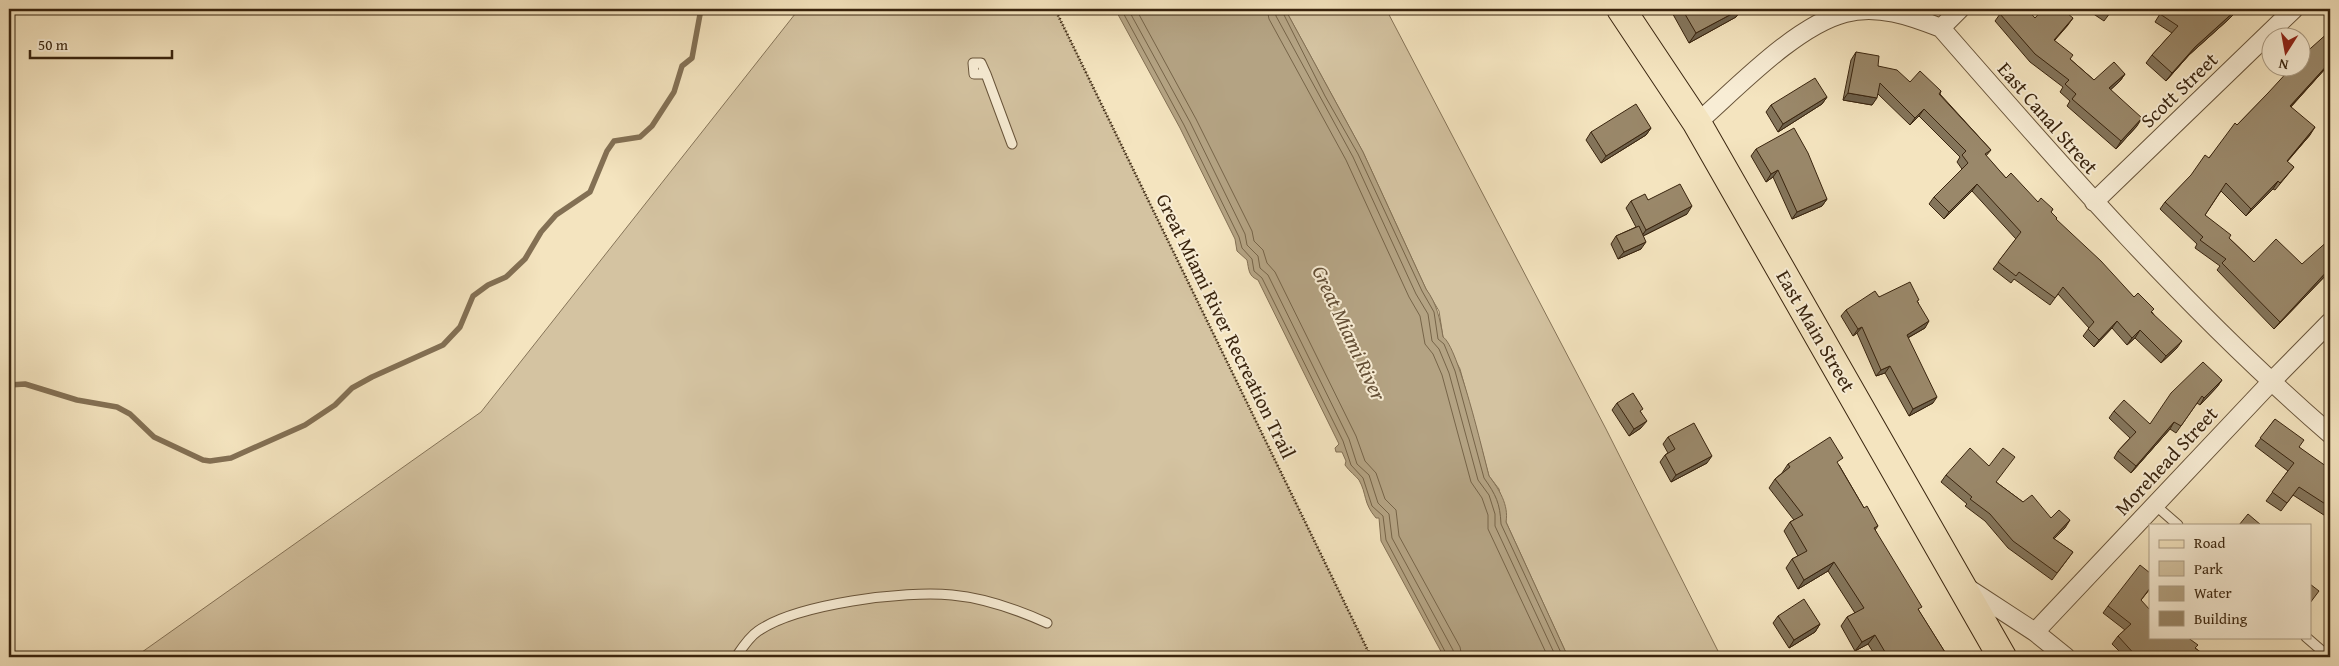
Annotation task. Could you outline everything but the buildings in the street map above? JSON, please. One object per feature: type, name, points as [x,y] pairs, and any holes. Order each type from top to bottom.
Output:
[{"type":"main road","name":"East Main Street","points":[[1621,9],[1696,123],[2002,657]]},
{"type":"street","points":[[1941,28],[1960,9]]},
{"type":"street","name":"Scott Street","points":[[2094,202],[2294,9]]},
{"type":"street","name":"East Canal Street","points":[[1696,123],[1774,56],[1816,24],[1846,12],[1879,11],[1908,15],[1941,28],[2094,202],[2271,382],[2330,434]]},
{"type":"street","name":"Morehead Street","points":[[2035,632],[2154,504],[2330,322]]},
{"type":"street","points":[[1961,584],[2035,632],[2066,657]]},
{"type":"lane","points":[[986,74],[1012,144]]},
{"type":"lane","points":[[2154,504],[2177,524]]},
{"type":"lane","points":[[736,657],[756,632],[797,613],[894,596],[927,593],[960,596],[1017,609],[1047,623]]},
{"type":"lane","points":[[2307,638],[2329,657]]},
{"type":"path","name":"Great Miami River Recreation Trail","points":[[1055,9],[1371,657]]},
{"type":"green space","points":[[799,9],[1055,9],[1371,657],[135,657],[481,412]]},
{"type":"green space","points":[[1285,9],[1386,9],[1606,429],[1721,657],[1568,657],[1506,522],[1499,489],[1489,476],[1460,369],[1443,337],[1439,311],[1426,289],[1363,152]]},
{"type":"water","name":"Great Miami River","points":[[1115,9],[1285,9],[1363,152],[1435,306],[1443,337],[1456,359],[1463,379],[1489,476],[1505,503],[1506,522],[1568,657],[1444,657],[1381,541],[1379,518],[1376,518],[1369,508],[1359,480],[1345,465],[1346,461],[1342,452],[1336,452],[1335,448],[1339,444],[1258,280],[1251,274],[1247,260],[1237,251],[1235,239],[1180,128]]},
{"type":"waterway","points":[[9,385],[25,384],[77,400],[117,407],[130,414],[154,437],[203,460],[210,461],[231,458],[305,425],[335,405],[352,388],[443,345],[460,327],[473,296],[488,285],[506,277],[525,259],[541,232],[556,215],[590,192],[607,151],[614,141],[640,137],[652,126],[674,92],[682,66],[692,58],[701,9]]}]
